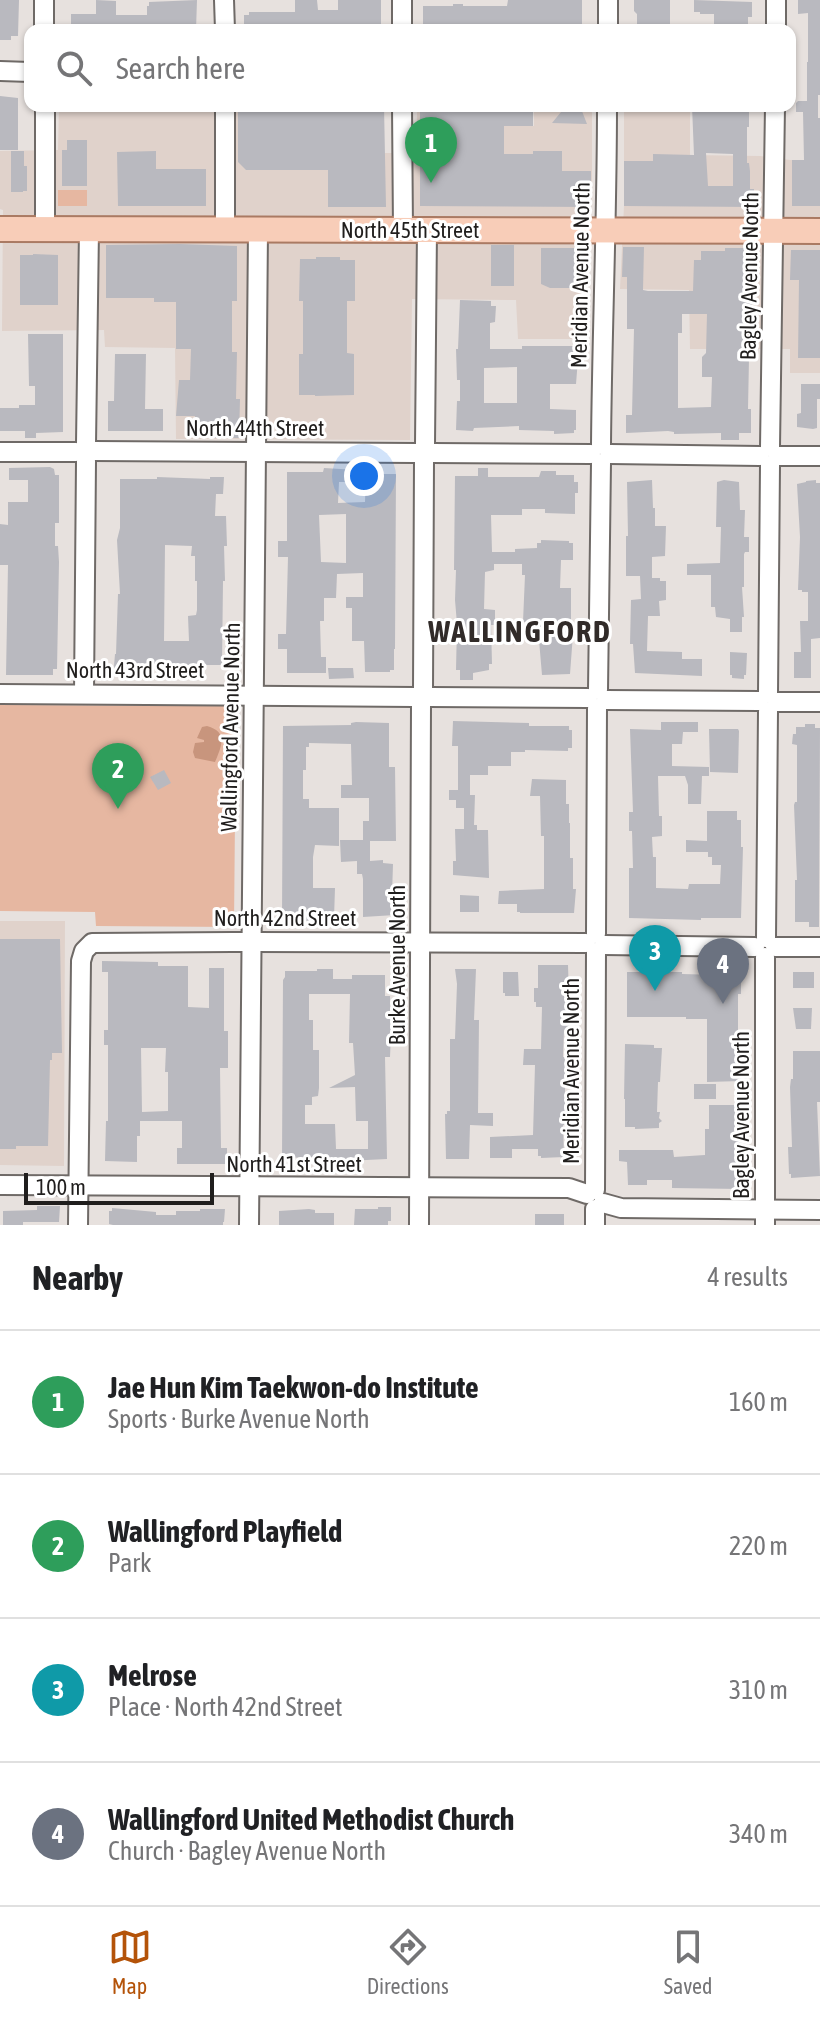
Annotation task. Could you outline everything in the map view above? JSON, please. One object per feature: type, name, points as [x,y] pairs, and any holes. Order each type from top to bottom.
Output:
[{"type":"main road","name":"North 45th Street","points":[[0,229],[820,231]]},
{"type":"street","points":[[44,0],[44,24]]},
{"type":"street","points":[[224,0],[225,24]]},
{"type":"street","points":[[402,0],[402,24]]},
{"type":"street","points":[[608,0],[608,24]]},
{"type":"street","points":[[776,0],[776,24]]},
{"type":"street","points":[[0,71],[24,72]]},
{"type":"street","points":[[45,112],[45,229]]},
{"type":"street","points":[[225,112],[225,230]]},
{"type":"street","name":"Burke Avenue North","points":[[403,112],[415,230],[424,453],[419,1225]]},
{"type":"street","name":"Meridian Avenue North","points":[[595,1204],[595,944],[607,112]]},
{"type":"street","name":"Bagley Avenue North","points":[[765,1217],[765,947],[775,112]]},
{"type":"street","points":[[84,694],[89,230]]},
{"type":"street","name":"Wallingford Avenue North","points":[[249,1225],[258,230]]},
{"type":"street","name":"North 44th Street","points":[[0,452],[820,456]]},
{"type":"street","name":"North 43rd Street","points":[[0,694],[820,702]]},
{"type":"street","name":"North 42nd Street","points":[[78,1186],[81,961],[84,951],[92,943],[422,942],[820,947]]},
{"type":"street","name":"North 41st Street","points":[[0,1185],[569,1188],[595,1204],[621,1208],[765,1217],[820,1210]]},
{"type":"street","points":[[78,1186],[78,1225]]},
{"type":"shaded area","points":[[59,112],[355,112],[355,153],[417,153],[417,112],[507,112],[507,126],[534,126],[534,112],[592,112],[587,339],[518,339],[516,300],[412,299],[410,440],[176,439],[175,348],[105,347],[104,330],[2,331],[0,151],[58,150]]},
{"type":"shaded area","points":[[624,112],[690,112],[690,155],[820,160],[820,373],[790,373],[790,349],[690,349],[689,290],[620,289]]},
{"type":"shaded area","points":[[58,190],[87,190],[87,206],[58,206]]},
{"type":"shaded area","points":[[0,705],[236,706],[234,927],[96,926],[95,912],[0,911]]},
{"type":"shaded area","points":[[207,726],[221,736],[215,762],[195,758],[193,752],[195,743],[204,742],[197,738],[202,727]]},
{"type":"shaded area","points":[[0,921],[65,921],[64,1166],[0,1165]]},
{"type":"building","points":[[0,0],[19,0],[18,36],[11,36],[11,40],[0,40]]},
{"type":"building","points":[[96,0],[116,1],[116,15],[147,15],[149,2],[197,0],[196,24],[71,24],[71,14],[96,14]]},
{"type":"building","points":[[295,0],[317,0],[318,10],[338,10],[338,0],[381,0],[381,24],[244,24],[244,15],[249,15],[249,12],[295,12]]},
{"type":"building","points":[[508,0],[582,0],[582,24],[423,24],[423,6],[507,6]]},
{"type":"building","points":[[634,0],[670,0],[670,24],[637,24]]},
{"type":"building","points":[[694,0],[752,2],[752,17],[748,17],[748,24],[714,24],[714,14],[694,12]]},
{"type":"building","points":[[798,0],[820,0],[820,206],[792,206],[792,160],[804,160],[803,112],[796,112],[796,103],[807,101],[808,13],[798,14]]},
{"type":"building","points":[[0,96],[18,98],[18,150],[0,150]]},
{"type":"building","points":[[238,112],[384,112],[386,207],[328,207],[328,170],[246,170],[238,162]]},
{"type":"building","points":[[420,112],[533,112],[533,126],[504,126],[504,154],[562,151],[562,171],[591,171],[591,207],[420,206]]},
{"type":"building","points":[[561,112],[582,112],[587,124],[552,123]]},
{"type":"building","points":[[692,112],[749,112],[747,163],[750,189],[754,189],[754,207],[624,206],[624,161],[653,161],[653,154],[694,155]],"holes":[[[706,153],[733,154],[733,186],[708,186]]]},
{"type":"building","points":[[67,140],[87,140],[87,186],[62,186],[62,150],[67,150]]},
{"type":"building","points":[[11,151],[24,151],[27,191],[11,192]]},
{"type":"building","points":[[156,151],[156,169],[206,169],[206,206],[118,206],[117,152]]},
{"type":"building","points":[[106,245],[237,246],[237,301],[232,301],[232,352],[237,352],[239,438],[205,438],[202,425],[195,425],[195,416],[176,416],[179,380],[190,380],[191,349],[176,349],[176,302],[154,302],[154,298],[106,298]]},
{"type":"building","points":[[491,245],[514,245],[514,286],[491,286]]},
{"type":"building","points":[[623,247],[644,247],[643,290],[648,291],[693,291],[694,260],[701,260],[701,251],[755,248],[755,292],[752,292],[752,306],[746,306],[745,353],[749,358],[751,433],[739,433],[739,440],[721,440],[721,433],[626,433],[626,415],[632,415],[634,329],[627,329],[627,277],[622,277]],"holes":[[[682,314],[707,314],[702,377],[712,377],[711,407],[678,408],[678,333],[682,333]]]},
{"type":"building","points":[[541,248],[582,248],[582,283],[576,288],[550,288],[541,284]]},
{"type":"building","points":[[791,250],[820,250],[820,358],[798,358],[799,280],[790,280]]},
{"type":"building","points":[[20,255],[58,255],[58,305],[20,305]]},
{"type":"building","points":[[300,259],[355,260],[355,301],[347,301],[347,353],[354,354],[354,395],[299,395],[299,354],[303,354]]},
{"type":"building","points":[[460,300],[491,301],[491,306],[496,306],[495,322],[490,323],[490,349],[579,346],[576,384],[550,384],[550,409],[576,410],[574,433],[519,430],[519,426],[456,430],[457,401],[460,401]],"holes":[[[517,367],[517,403],[484,403],[484,368]]]},
{"type":"building","points":[[28,334],[63,334],[63,432],[36,433],[36,438],[25,438],[25,431],[0,431],[0,408],[35,405],[35,386],[29,386]]},
{"type":"building","points":[[115,354],[146,354],[145,409],[163,409],[163,431],[108,431],[108,401],[114,401]]},
{"type":"building","points":[[801,384],[820,384],[817,428],[797,427],[797,414],[801,413]]},
{"type":"building","points":[[50,467],[55,475],[59,475],[59,523],[55,523],[59,562],[57,669],[53,669],[53,675],[6,675],[8,565],[0,565],[0,524],[8,525],[8,502],[28,502],[28,480],[9,480],[9,468]]},
{"type":"building","points":[[324,468],[357,470],[357,482],[339,482],[338,503],[365,502],[366,474],[396,474],[395,649],[394,670],[390,672],[365,672],[364,641],[352,641],[352,608],[346,608],[346,597],[363,597],[363,573],[337,574],[336,598],[324,598],[324,621],[320,621],[321,657],[326,657],[326,673],[287,673],[287,649],[278,649],[278,634],[286,634],[288,557],[278,557],[278,541],[287,541],[287,472],[323,472]],"holes":[[[346,514],[346,563],[321,562],[319,515]]]},
{"type":"building","points":[[478,468],[488,468],[488,477],[539,477],[541,471],[556,471],[556,475],[574,475],[574,482],[578,482],[575,514],[522,509],[522,515],[491,515],[492,552],[537,548],[541,540],[573,543],[573,560],[561,560],[560,588],[571,588],[573,634],[570,674],[542,675],[539,640],[526,640],[523,622],[525,575],[522,575],[522,564],[494,564],[494,570],[485,572],[484,609],[495,610],[495,625],[491,625],[492,664],[489,664],[489,670],[473,673],[473,680],[460,680],[460,670],[456,670],[455,476],[478,476]]},
{"type":"building","points":[[224,477],[223,494],[216,494],[215,516],[226,516],[222,665],[146,665],[146,672],[115,672],[120,594],[117,540],[120,528],[120,479]],"holes":[[[165,545],[192,546],[197,610],[196,615],[188,616],[189,641],[164,641]]]},
{"type":"building","points":[[652,480],[655,526],[666,526],[665,556],[652,557],[652,578],[666,581],[666,600],[659,601],[660,616],[648,616],[647,651],[682,652],[682,659],[702,659],[702,676],[635,673],[633,644],[630,644],[631,600],[641,599],[640,576],[626,576],[627,482]]},
{"type":"building","points":[[816,480],[820,483],[820,638],[811,639],[811,678],[794,678],[794,652],[801,652],[800,621],[808,621],[808,592],[798,590],[800,537],[797,484]]},
{"type":"building","points":[[717,482],[739,482],[740,510],[745,510],[744,537],[749,537],[749,552],[744,554],[742,632],[730,632],[730,619],[716,617],[715,607],[711,607],[711,575],[687,575],[687,564],[720,563],[721,527],[716,527]]},
{"type":"building","points":[[730,652],[747,653],[744,679],[730,675]]},
{"type":"building","points":[[328,668],[353,668],[354,678],[329,679]]},
{"type":"building","points":[[453,721],[569,726],[572,730],[572,748],[568,751],[511,752],[511,766],[488,766],[488,775],[470,775],[470,795],[475,795],[474,825],[477,825],[477,830],[488,830],[489,878],[453,875],[455,829],[464,829],[464,808],[456,808],[456,800],[449,800],[449,790],[458,790],[458,746],[452,746]]},
{"type":"building","points":[[356,722],[389,723],[389,767],[395,767],[396,841],[370,841],[370,861],[383,860],[383,863],[393,864],[395,915],[363,917],[363,879],[362,874],[357,874],[357,861],[341,862],[340,840],[363,840],[363,821],[369,821],[369,798],[341,798],[341,785],[352,785],[351,744],[309,743],[306,747],[306,770],[303,770],[303,799],[309,799],[309,808],[339,808],[339,846],[315,845],[313,857],[313,888],[335,888],[334,918],[319,918],[319,925],[282,920],[283,726],[351,725]]},
{"type":"building","points":[[661,722],[698,722],[698,732],[683,732],[682,744],[672,744],[672,766],[709,767],[709,776],[702,776],[701,804],[688,804],[685,776],[658,776],[662,836],[652,837],[653,857],[656,857],[656,888],[688,889],[689,884],[720,884],[721,865],[712,865],[708,852],[686,852],[686,840],[707,841],[707,811],[737,811],[737,820],[741,820],[743,847],[741,918],[629,918],[629,868],[633,868],[632,831],[629,831],[629,812],[633,812],[630,729],[661,730]]},
{"type":"building","points":[[805,724],[815,724],[815,728],[820,728],[819,927],[809,927],[809,922],[795,922],[797,745],[792,744],[796,727],[805,727]]},
{"type":"building","points":[[709,729],[738,729],[738,773],[710,772]]},
{"type":"building","points":[[164,770],[171,783],[158,790],[150,777]]},
{"type":"building","points":[[532,779],[566,780],[570,858],[573,858],[573,889],[576,889],[574,913],[520,913],[517,912],[517,904],[498,904],[499,891],[544,889],[540,796],[530,796]]},
{"type":"building","points":[[460,895],[479,896],[479,912],[460,912]]},
{"type":"building","points":[[0,939],[60,939],[62,1053],[52,1053],[50,1060],[48,1146],[0,1149]]},
{"type":"building","points":[[102,961],[188,966],[188,1007],[209,1008],[209,968],[224,968],[224,1031],[228,1031],[228,1068],[220,1068],[221,1148],[227,1148],[227,1164],[177,1164],[177,1148],[182,1148],[182,1121],[140,1121],[137,1162],[105,1161],[108,1045],[104,1045],[104,1030],[108,1030],[108,972],[102,972]],"holes":[[[141,1048],[166,1048],[168,1111],[142,1112]]]},
{"type":"building","points":[[538,965],[568,965],[570,1030],[564,1030],[563,1057],[570,1057],[570,1075],[565,1075],[567,1125],[563,1125],[564,1157],[541,1158],[538,1149],[512,1149],[512,1158],[490,1158],[490,1137],[533,1135],[535,1065],[523,1065],[524,1049],[541,1049],[542,1007],[536,1007],[534,1002],[534,988],[538,988]]},
{"type":"building","points":[[333,969],[333,979],[352,979],[352,975],[385,975],[385,996],[390,996],[391,1034],[390,1057],[385,1057],[387,1159],[326,1162],[326,1158],[319,1157],[282,1158],[283,980],[285,971]],"holes":[[[309,994],[350,994],[349,1043],[353,1043],[355,1075],[329,1088],[355,1087],[356,1121],[368,1121],[368,1149],[336,1149],[335,1124],[305,1124],[305,1105],[312,1105],[312,1097],[318,1096],[319,1088],[319,1050],[313,1050]]]},
{"type":"building","points":[[455,969],[476,969],[474,1020],[479,1020],[478,1113],[493,1113],[493,1126],[470,1125],[469,1159],[446,1159],[445,1114],[450,1111],[450,1039],[455,1039]]},
{"type":"building","points":[[726,971],[741,976],[738,1039],[742,1039],[741,1081],[707,1082],[707,1019],[627,1017],[627,972],[718,975]]},
{"type":"building","points":[[503,972],[518,972],[519,996],[505,996],[503,993]]},
{"type":"building","points":[[793,972],[814,972],[814,988],[793,988]]},
{"type":"building","points":[[793,1008],[812,1008],[811,1029],[796,1029]]},
{"type":"building","points":[[625,1044],[662,1048],[657,1112],[660,1112],[662,1121],[659,1128],[625,1127]]},
{"type":"building","points":[[793,1051],[820,1051],[820,1102],[817,1102],[820,1176],[791,1178],[789,1174]]},
{"type":"building","points":[[694,1084],[716,1084],[716,1099],[694,1099]]},
{"type":"building","points":[[709,1105],[743,1105],[741,1189],[672,1188],[672,1180],[647,1180],[647,1185],[628,1185],[627,1162],[619,1161],[619,1150],[673,1150],[674,1157],[705,1155]]},
{"type":"building","points":[[37,1206],[60,1206],[59,1222],[3,1225],[3,1211],[37,1210]]},
{"type":"building","points":[[391,1207],[388,1225],[354,1225],[355,1209]]},
{"type":"building","points":[[112,1208],[156,1212],[156,1215],[225,1209],[223,1225],[113,1225],[109,1224]]},
{"type":"building","points":[[315,1210],[315,1213],[334,1213],[334,1225],[279,1225],[279,1211]]},
{"type":"building","points":[[535,1214],[564,1214],[564,1225],[535,1225]]},
{"type":"place","name":"Jae Hun Kim Taekwon-do Institute","points":[[431,183]]},
{"type":"place","name":"Wallingford Playfield","points":[[118,809]]},
{"type":"place","name":"Melrose","points":[[655,991]]},
{"type":"place","name":"Wallingford United Methodist Church","points":[[723,1004]]},
{"type":"district","name":"WALLINGFORD","points":[[520,631]]}]
